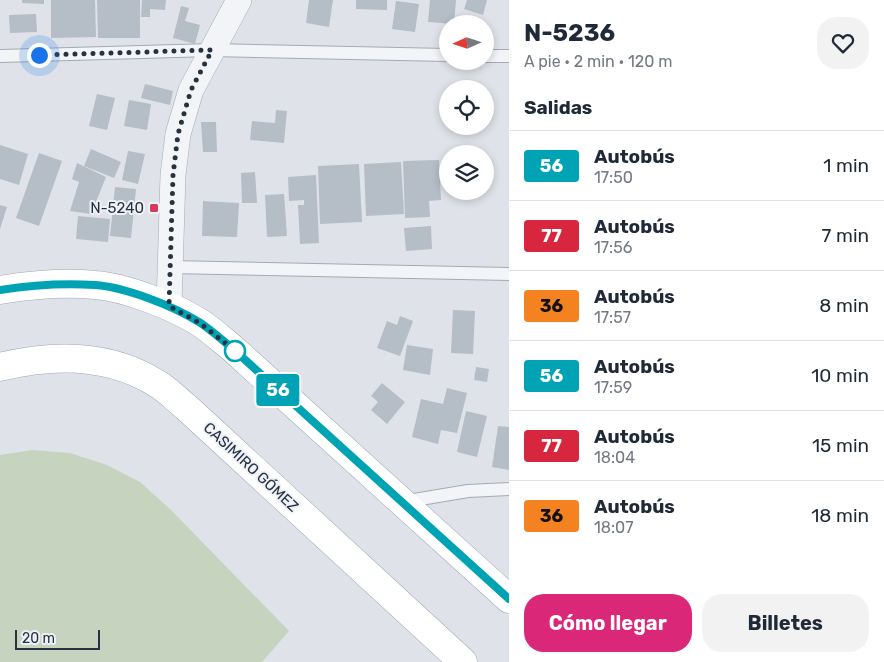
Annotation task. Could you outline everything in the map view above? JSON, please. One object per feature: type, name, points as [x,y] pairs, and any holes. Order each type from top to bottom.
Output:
[{"type":"main road","points":[[0,290],[59,284],[97,285],[134,294],[169,306],[200,323],[232,348],[509,599]]},
{"type":"main road","name":"CASIMIRO GÓMEZ","points":[[0,367],[54,358],[94,359],[126,367],[157,383],[186,407],[464,662]]},
{"type":"street","points":[[169,306],[173,175],[178,134],[191,90],[239,0]]},
{"type":"lane","points":[[0,56],[212,50],[439,55]]},
{"type":"lane","points":[[494,56],[509,56]]},
{"type":"lane","points":[[170,267],[509,274]]},
{"type":"lane","points":[[402,502],[468,491],[509,489]]},
{"type":"green space","points":[[32,450],[70,453],[107,465],[140,482],[171,510],[289,631],[262,662],[0,662],[0,455]]},
{"type":"building","points":[[22,0],[44,0],[44,4],[22,3]]},
{"type":"building","points":[[51,0],[95,0],[96,37],[51,38]]},
{"type":"building","points":[[97,0],[140,0],[140,38],[98,38]]},
{"type":"building","points":[[142,0],[166,0],[165,10],[150,9],[150,17],[141,17]]},
{"type":"building","points":[[309,0],[333,0],[329,27],[306,23]]},
{"type":"building","points":[[356,0],[387,0],[387,10],[356,9]]},
{"type":"building","points":[[430,0],[456,0],[455,15],[439,15],[439,23],[428,22]]},
{"type":"building","points":[[467,0],[487,0],[483,15],[464,9]]},
{"type":"building","points":[[396,1],[419,4],[415,32],[392,29]]},
{"type":"building","points":[[181,6],[189,8],[185,21],[200,25],[195,44],[173,38]]},
{"type":"building","points":[[36,14],[37,32],[10,33],[9,15]]},
{"type":"building","points":[[145,84],[173,91],[170,105],[141,98]]},
{"type":"building","points":[[97,94],[115,98],[107,130],[89,126]]},
{"type":"building","points":[[129,100],[151,104],[147,130],[124,126]]},
{"type":"building","points":[[276,110],[287,111],[284,143],[250,140],[252,121],[275,123]]},
{"type":"building","points":[[201,122],[216,122],[217,152],[203,152]]},
{"type":"building","points":[[0,145],[28,154],[19,185],[0,179]]},
{"type":"building","points":[[91,149],[121,162],[114,178],[84,166]]},
{"type":"building","points":[[128,151],[145,154],[138,184],[122,180]]},
{"type":"building","points":[[39,153],[62,161],[39,226],[16,218]]},
{"type":"building","points":[[439,160],[439,200],[441,200],[429,201],[430,217],[405,218],[403,161]]},
{"type":"building","points":[[401,162],[404,214],[366,216],[364,164]]},
{"type":"building","points":[[77,163],[106,177],[91,214],[70,211],[79,182],[72,179]]},
{"type":"building","points":[[359,164],[362,222],[320,224],[318,166]]},
{"type":"building","points":[[255,172],[257,203],[242,203],[241,173]]},
{"type":"building","points":[[316,175],[319,243],[300,244],[298,205],[304,205],[304,200],[289,201],[288,177]]},
{"type":"building","points":[[115,187],[136,189],[131,238],[110,236]]},
{"type":"building","points":[[284,194],[287,236],[267,237],[265,195]]},
{"type":"building","points":[[203,201],[239,203],[237,237],[202,236]]},
{"type":"building","points":[[0,205],[7,207],[0,229]]},
{"type":"building","points":[[78,216],[110,219],[108,242],[76,239]]},
{"type":"building","points":[[431,226],[432,249],[406,251],[404,228]]},
{"type":"building","points":[[453,310],[475,311],[473,354],[451,353]]},
{"type":"building","points":[[400,316],[413,321],[400,356],[377,348],[387,321],[397,325]]},
{"type":"building","points":[[407,345],[433,349],[430,375],[403,370]]},
{"type":"building","points":[[476,367],[489,369],[487,382],[474,380]]},
{"type":"building","points":[[382,383],[405,402],[387,424],[371,410],[378,402],[371,396]]},
{"type":"building","points":[[447,388],[467,393],[457,433],[441,430],[438,444],[412,437],[421,399],[443,404]]},
{"type":"building","points":[[466,411],[487,416],[477,457],[457,452]]},
{"type":"building","points":[[498,426],[509,427],[509,470],[492,467]]},
{"type":"bus line","name":"56","points":[[0,290],[59,284],[97,285],[134,294],[169,306],[200,323],[232,348],[509,599]]},
{"type":"place","name":"N-5240","points":[[154,208]]},
{"type":"route","points":[[39,55],[212,50],[191,90],[178,134],[173,175],[169,306],[200,323],[235,351]]}]
